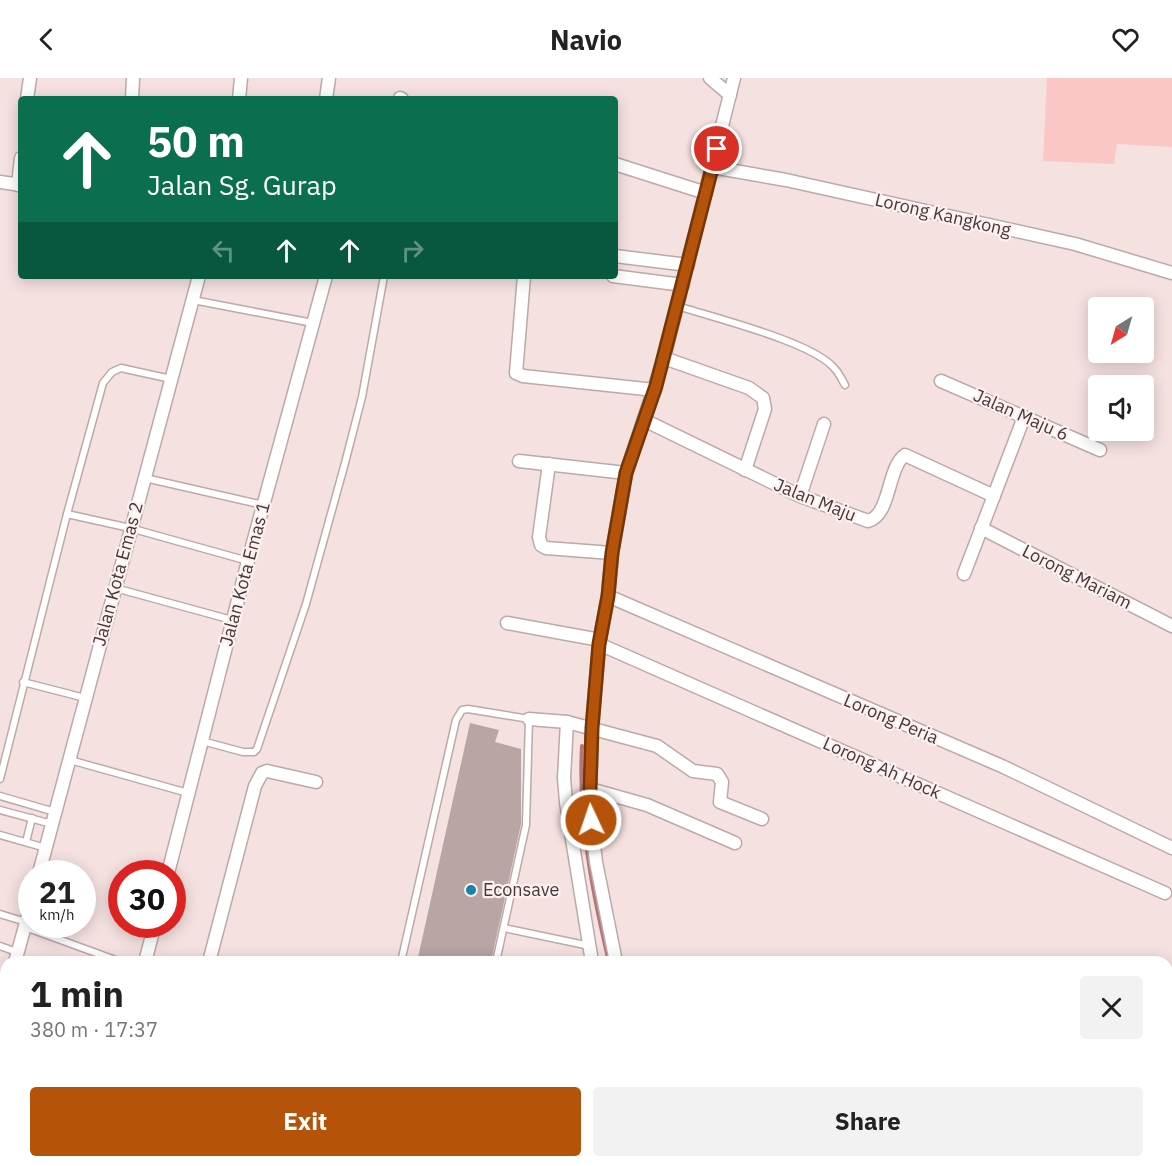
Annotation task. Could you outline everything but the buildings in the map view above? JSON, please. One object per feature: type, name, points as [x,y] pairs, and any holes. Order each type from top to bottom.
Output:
[{"type":"street","points":[[27,96],[30,78]]},
{"type":"street","points":[[132,96],[133,78]]},
{"type":"street","points":[[239,96],[241,78]]},
{"type":"street","points":[[326,96],[329,78]]},
{"type":"street","points":[[710,78],[730,95]]},
{"type":"street","points":[[615,956],[596,862],[590,789],[592,728],[600,642],[612,553],[626,473],[664,358],[734,78]]},
{"type":"street","points":[[618,165],[706,193]]},
{"type":"street","name":"Lorong Kangkong","points":[[712,167],[786,180],[1075,244],[1172,273]]},
{"type":"street","points":[[0,182],[18,185]]},
{"type":"street","points":[[618,256],[688,265]]},
{"type":"street","points":[[618,277],[683,285]]},
{"type":"street","name":"Jalan Kota Emas 2","points":[[43,860],[198,279]]},
{"type":"street","name":"Jalan Kota Emas 1","points":[[171,860],[232,621],[325,279]]},
{"type":"street","points":[[524,279],[514,371],[523,376],[655,390]]},
{"type":"street","points":[[664,358],[749,388],[764,398],[765,409],[745,470]]},
{"type":"street","name":"Jalan Maju 6","points":[[941,381],[1100,450]]},
{"type":"street","points":[[964,574],[1024,417]]},
{"type":"street","name":"Jalan Maju","points":[[644,420],[800,496],[868,521],[872,521],[880,512],[905,455],[916,458],[994,496]]},
{"type":"street","points":[[800,496],[824,424]]},
{"type":"street","points":[[519,461],[626,473]]},
{"type":"street","points":[[549,464],[539,537],[541,545],[546,548],[612,553]]},
{"type":"street","name":"Lorong Mariam","points":[[981,528],[1172,626]]},
{"type":"street","name":"Lorong Peria","points":[[608,596],[1004,767],[1172,848]]},
{"type":"street","name":"Lorong Ah Hock","points":[[507,623],[600,642],[1165,893]]},
{"type":"street","points":[[530,718],[567,722],[657,746],[693,771],[717,774],[722,782],[720,802],[762,819]]},
{"type":"street","points":[[567,722],[564,778],[566,802],[591,956]]},
{"type":"street","points":[[211,956],[255,786],[262,773],[267,771],[280,773],[316,782]]},
{"type":"street","points":[[590,789],[647,805],[735,843]]},
{"type":"street","points":[[17,956],[22,938]]},
{"type":"street","points":[[147,956],[151,938]]},
{"type":"lane","points":[[201,741],[243,752],[254,752],[257,749],[306,604],[345,463],[362,397],[383,279]]},
{"type":"lane","points":[[192,300],[313,323]]},
{"type":"lane","points":[[678,306],[796,343],[835,368],[845,385]]},
{"type":"lane","points":[[0,779],[67,514],[103,383],[112,372],[121,368],[171,379]]},
{"type":"lane","points":[[144,478],[263,505]]},
{"type":"lane","points":[[67,514],[130,528],[248,561]]},
{"type":"lane","points":[[115,588],[232,621]]},
{"type":"lane","points":[[24,681],[86,698]]},
{"type":"lane","points":[[402,956],[457,717],[462,710],[468,709],[530,718],[526,825],[497,956]]},
{"type":"lane","points":[[69,760],[188,793]]},
{"type":"lane","points":[[0,796],[53,818]]},
{"type":"lane","points":[[0,810],[32,818],[53,818]]},
{"type":"lane","points":[[26,842],[32,818]]},
{"type":"lane","points":[[0,835],[46,848]]},
{"type":"lane","points":[[0,914],[18,922]]},
{"type":"lane","points":[[504,928],[590,946]]},
{"type":"lane","points":[[59,938],[105,956]]},
{"type":"lane","points":[[0,946],[15,956]]},
{"type":"shaded area","points":[[1047,78],[1172,78],[1172,147],[1117,144],[1114,164],[1043,161]]},
{"type":"waterway","points":[[582,746],[584,828],[597,909],[608,956]]},
{"type":"place","name":"Econsave","points":[[471,890]]},
{"type":"route","points":[[591,820],[592,728],[599,644],[626,473],[656,386],[717,149]]}]
